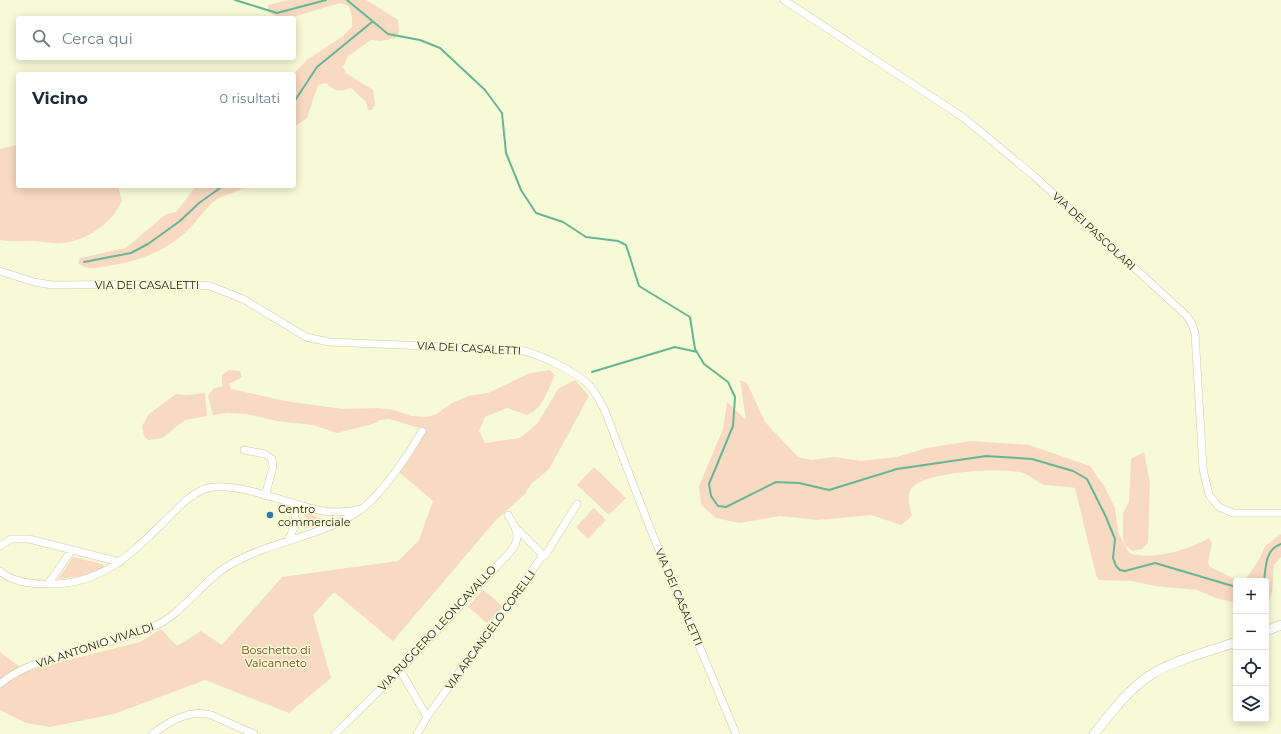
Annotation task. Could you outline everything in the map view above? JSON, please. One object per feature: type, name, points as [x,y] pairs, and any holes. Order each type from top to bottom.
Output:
[{"type":"main road","points":[[1269,630],[1281,625]]},
{"type":"main road","points":[[1094,734],[1117,707],[1150,676],[1178,663],[1233,643]]},
{"type":"street","name":"VIA DEI PASCOLARI","points":[[784,0],[964,118],[1034,176],[1185,314],[1192,324],[1195,333],[1203,469],[1209,495],[1217,506],[1231,512],[1281,513]]},
{"type":"street","name":"VIA DEI CASALETTI","points":[[0,271],[34,282],[55,285],[182,284],[210,286],[237,296],[313,339],[329,342],[520,350],[544,357],[582,380],[595,393],[605,411],[653,535],[736,734]]},
{"type":"street","points":[[0,570],[19,581],[64,584],[84,580],[103,572],[120,562],[144,542],[188,499],[202,490],[216,486],[228,486],[294,504],[331,512],[362,509],[372,501],[401,464],[422,431]]},
{"type":"street","points":[[244,450],[265,454],[272,459],[272,468],[265,496]]},
{"type":"street","points":[[288,541],[296,523],[294,504]]},
{"type":"street","points":[[542,558],[577,504]]},
{"type":"street","name":"VIA ANTONIO VIVALDI","points":[[0,684],[11,676],[42,662],[153,627],[181,608],[226,567],[245,557],[330,527],[348,519],[362,509]]},
{"type":"street","points":[[508,515],[517,529]]},
{"type":"street","name":"VIA ARCANGELO CORELLI","points":[[417,734],[427,717],[542,558],[541,554],[517,529]]},
{"type":"street","name":"VIA RUGGERO LEONCAVALLO","points":[[336,734],[400,670],[484,578],[509,554],[515,545],[517,529]]},
{"type":"street","points":[[0,546],[11,539],[26,538],[71,551],[120,562]]},
{"type":"street","points":[[48,584],[71,551]]},
{"type":"street","points":[[400,670],[427,717]]},
{"type":"street","points":[[153,734],[174,719],[204,714],[211,715],[254,734]]},
{"type":"green space","points":[[289,0],[366,0],[398,20],[399,33],[395,38],[380,41],[371,40],[348,56],[343,67],[346,73],[373,90],[375,104],[372,110],[368,110],[366,102],[351,88],[337,90],[326,83],[318,85],[307,118],[296,126],[295,72],[307,60],[343,36],[352,26],[352,17],[349,6],[340,3],[296,16],[276,16],[268,12],[268,5]]},
{"type":"green space","points":[[16,145],[16,188],[119,188],[122,201],[112,217],[98,230],[81,239],[71,242],[58,243],[0,240],[0,149]]},
{"type":"green space","points":[[194,188],[242,188],[213,202],[180,237],[171,244],[151,254],[129,262],[95,268],[81,266],[78,263],[80,258],[126,248],[166,214],[176,212]]},
{"type":"green space","name":"Boschetto di Valcanneto","points":[[229,370],[240,371],[242,377],[229,384],[231,389],[285,401],[343,409],[378,408],[394,410],[411,416],[426,417],[435,415],[452,403],[468,396],[488,393],[530,373],[550,370],[555,375],[544,398],[533,412],[527,415],[507,408],[485,417],[479,431],[485,443],[520,438],[538,423],[558,389],[575,380],[589,396],[549,469],[531,484],[525,494],[496,520],[393,641],[334,592],[313,615],[331,678],[289,713],[205,680],[114,714],[50,727],[26,723],[0,710],[0,652],[25,671],[140,642],[161,629],[177,646],[201,631],[222,645],[282,577],[398,561],[419,540],[433,501],[399,472],[423,429],[389,419],[380,420],[376,423],[337,433],[313,425],[277,421],[247,414],[228,413],[213,415],[208,396],[213,389],[222,386],[222,375]]},
{"type":"green space","points":[[740,380],[747,383],[765,422],[798,457],[811,460],[834,457],[861,461],[897,457],[927,448],[971,441],[1029,445],[1090,466],[1104,486],[1115,508],[1118,532],[1129,553],[1148,556],[1170,553],[1191,547],[1209,538],[1212,543],[1208,562],[1210,567],[1233,578],[1233,602],[1216,598],[1197,590],[1155,586],[1132,581],[1099,580],[1096,575],[1075,488],[1044,485],[1026,474],[1013,471],[999,470],[946,474],[918,483],[911,489],[909,495],[912,516],[901,525],[871,515],[818,520],[780,516],[739,523],[716,518],[701,505],[699,486],[723,429],[727,402],[746,420]]},
{"type":"green space","points":[[205,393],[207,416],[185,420],[162,438],[148,440],[144,436],[142,426],[149,414],[176,394],[187,395]]},
{"type":"green space","points":[[1144,452],[1150,483],[1148,543],[1142,549],[1133,551],[1125,545],[1123,538],[1123,513],[1129,502],[1131,459]]},
{"type":"green space","points":[[594,467],[626,498],[609,515],[577,485]]},
{"type":"green space","points":[[594,508],[606,520],[588,539],[576,527]]},
{"type":"green space","points":[[304,512],[325,520],[324,522],[304,529],[306,518]]},
{"type":"green space","points":[[1281,534],[1281,557],[1274,565],[1272,592],[1269,602],[1269,578],[1246,578],[1259,560],[1265,546]]},
{"type":"green space","points":[[73,557],[104,565],[103,568],[81,576],[58,579]]},
{"type":"green space","points":[[483,589],[502,606],[487,623],[468,607]]},
{"type":"waterway","points":[[235,0],[277,13],[326,0]]},
{"type":"waterway","points":[[347,0],[388,34],[420,40],[440,48],[485,90],[502,113],[506,153],[521,190],[536,213],[563,222],[586,237],[618,241],[626,245],[639,286],[690,317],[695,349],[704,364],[728,382],[735,397],[733,426],[709,484],[711,496],[718,506],[726,507],[776,482],[799,483],[829,490],[897,469],[986,456],[1032,459],[1073,471],[1087,479],[1115,539],[1113,558],[1116,566],[1120,570],[1125,571],[1155,563],[1233,586]]},
{"type":"waterway","points":[[296,99],[317,67],[372,22]]},
{"type":"waterway","points":[[84,262],[131,253],[148,244],[180,221],[199,203],[220,188]]},
{"type":"waterway","points":[[592,372],[675,347],[697,352]]},
{"type":"waterway","points":[[1264,578],[1269,554],[1281,544]]},
{"type":"place","name":"Centro commerciale","points":[[270,515]]}]
